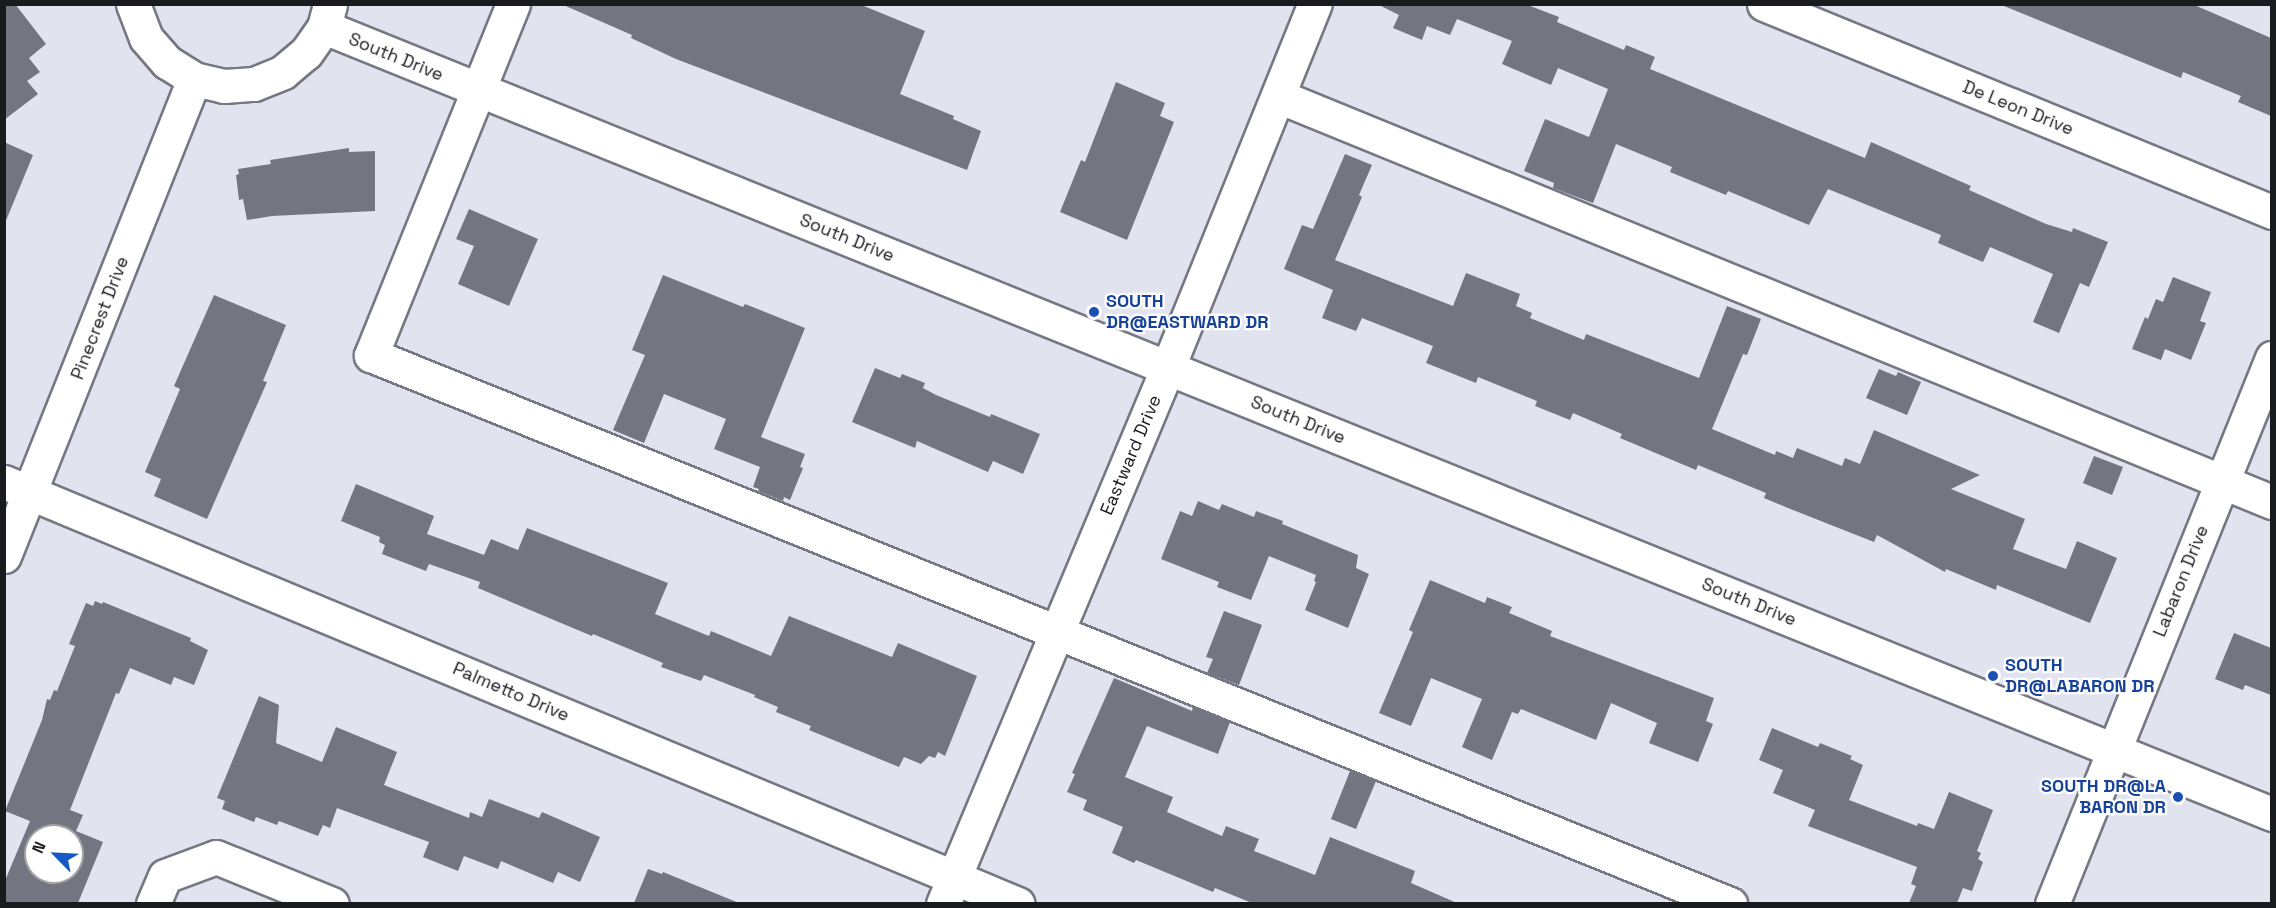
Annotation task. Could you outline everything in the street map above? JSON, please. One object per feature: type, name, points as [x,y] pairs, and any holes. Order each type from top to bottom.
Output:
[{"type":"street","points":[[134,4],[146,38],[167,62],[194,79],[224,86],[254,84],[283,72],[306,53],[327,16]]},
{"type":"street","points":[[513,4],[371,355],[1730,903]]},
{"type":"street","name":"Eastward Drive","points":[[949,890],[1168,367],[1315,4]]},
{"type":"street","name":"De Leon Drive","points":[[1764,4],[2271,212]]},
{"type":"street","name":"South Drive","points":[[327,16],[478,90],[2271,814]]},
{"type":"street","name":"Pinecrest Drive","points":[[4,556],[18,487],[194,79]]},
{"type":"street","points":[[1278,96],[2271,502]]},
{"type":"street","name":"Labaron Drive","points":[[2052,903],[2271,358]]},
{"type":"street","name":"Palmetto Drive","points":[[18,487],[949,890],[1018,903]]},
{"type":"street","points":[[153,903],[165,876],[216,857],[332,903]]},
{"type":"building","points":[[4,4],[15,4],[46,44],[29,58],[40,72],[27,81],[38,94],[4,120]]},
{"type":"building","points":[[561,4],[859,4],[925,31],[900,94],[954,116],[953,119],[981,131],[967,170],[676,59],[631,38],[632,35]]},
{"type":"building","points":[[1377,4],[1525,4],[1559,17],[1557,22],[1624,50],[1626,45],[1655,57],[1650,69],[1865,158],[1871,142],[1971,186],[1969,190],[2046,224],[2072,232],[2073,228],[2108,242],[2089,287],[2080,283],[2059,333],[2033,322],[2053,274],[1990,247],[1983,262],[1938,243],[1941,235],[1828,189],[1809,225],[1728,191],[1726,195],[1670,172],[1672,167],[1616,144],[1593,203],[1553,188],[1554,183],[1524,171],[1545,119],[1589,137],[1608,89],[1558,68],[1551,85],[1502,64],[1512,41],[1457,19],[1450,35],[1427,26],[1422,40],[1393,28],[1399,15]]},
{"type":"building","points":[[1999,4],[2192,4],[2271,38],[2271,116],[2238,102],[2241,96],[2183,72],[2181,78]]},
{"type":"building","points":[[1116,82],[1165,103],[1160,116],[1174,122],[1127,240],[1060,212],[1081,160],[1085,162]]},
{"type":"building","points":[[4,142],[33,155],[5,223],[4,223]]},
{"type":"building","points":[[349,148],[349,152],[375,151],[375,211],[272,216],[247,220],[243,199],[239,200],[236,175],[239,174],[238,169],[271,164],[270,160]]},
{"type":"building","points":[[1345,154],[1372,165],[1359,195],[1362,197],[1335,260],[1453,306],[1466,273],[1520,294],[1516,306],[1532,313],[1530,318],[1584,340],[1586,334],[1699,378],[1727,306],[1761,319],[1747,355],[1743,354],[1712,429],[1775,455],[1776,451],[1793,458],[1797,448],[1842,466],[1845,458],[1860,464],[1874,430],[1980,475],[1951,489],[2025,519],[2013,549],[2066,569],[2077,541],[2117,558],[2090,623],[1997,585],[1996,590],[1946,569],[1945,572],[1877,535],[1874,542],[1788,508],[1764,498],[1766,493],[1698,465],[1696,470],[1620,438],[1622,434],[1573,413],[1570,420],[1535,406],[1537,401],[1478,377],[1476,383],[1426,363],[1433,346],[1362,318],[1356,331],[1322,318],[1333,290],[1284,269],[1302,225],[1313,229]]},
{"type":"building","points":[[469,209],[538,239],[509,306],[458,284],[474,246],[456,239]]},
{"type":"building","points":[[663,275],[743,307],[745,304],[805,328],[761,437],[805,454],[800,467],[803,468],[790,500],[784,497],[783,501],[753,487],[760,467],[714,449],[726,419],[664,394],[644,443],[613,430],[645,355],[632,350]]},
{"type":"building","points":[[2173,277],[2211,292],[2200,321],[2206,323],[2191,360],[2165,349],[2161,360],[2132,349],[2145,317],[2148,319],[2156,299],[2163,302]]},
{"type":"building","points":[[214,295],[286,325],[263,381],[267,382],[207,519],[154,496],[161,479],[145,472],[180,389],[174,386]]},
{"type":"building","points":[[875,368],[900,378],[902,374],[925,383],[923,388],[936,395],[1040,434],[1023,474],[993,461],[988,472],[917,441],[915,448],[852,422]]},
{"type":"building","points":[[1879,369],[1896,376],[1898,372],[1921,382],[1907,415],[1866,398]]},
{"type":"building","points":[[2094,456],[2123,467],[2112,495],[2083,483]]},
{"type":"building","points":[[356,484],[434,516],[427,534],[484,555],[491,539],[518,550],[527,528],[668,583],[655,614],[709,636],[711,631],[771,656],[789,616],[892,657],[898,643],[977,676],[945,756],[938,752],[935,758],[929,756],[921,764],[904,757],[899,767],[809,730],[811,726],[776,712],[778,707],[754,697],[755,695],[704,675],[701,681],[661,667],[663,663],[478,588],[480,582],[429,564],[426,571],[382,554],[385,545],[379,542],[380,537],[341,521]]},
{"type":"building","points":[[1198,501],[1219,510],[1222,504],[1254,517],[1256,511],[1358,555],[1356,568],[1369,574],[1348,628],[1305,610],[1316,582],[1314,581],[1316,575],[1269,556],[1251,600],[1217,587],[1219,582],[1161,559],[1180,511],[1192,516]]},
{"type":"building","points":[[1430,580],[1485,603],[1487,597],[1512,607],[1509,613],[1552,631],[1550,636],[1714,698],[1706,721],[1713,724],[1698,762],[1649,743],[1657,723],[1611,703],[1596,740],[1521,709],[1518,714],[1512,712],[1492,760],[1462,747],[1482,699],[1431,678],[1411,726],[1379,713],[1413,632],[1409,630]]},
{"type":"building","points":[[95,601],[102,604],[103,602],[191,638],[190,641],[208,650],[194,685],[174,677],[171,685],[130,668],[119,694],[116,693],[70,810],[83,815],[79,824],[29,824],[30,821],[5,811],[42,720],[47,699],[50,700],[54,690],[57,691],[75,646],[69,644],[86,603],[93,606]]},
{"type":"building","points":[[1224,611],[1262,625],[1239,685],[1207,673],[1213,659],[1206,657]]},
{"type":"building","points":[[2234,633],[2271,648],[2271,695],[2245,685],[2243,690],[2215,679]]},
{"type":"building","points":[[1114,678],[1192,711],[1193,707],[1230,722],[1218,754],[1147,726],[1125,777],[1173,797],[1167,812],[1222,836],[1226,826],[1259,839],[1254,851],[1315,875],[1330,837],[1415,871],[1411,883],[1457,903],[1252,903],[1215,888],[1213,892],[1136,860],[1134,863],[1112,853],[1123,827],[1083,810],[1087,800],[1067,792],[1075,774],[1072,773]]},
{"type":"building","points":[[259,696],[279,705],[276,743],[322,762],[336,727],[397,752],[384,785],[469,818],[470,812],[482,817],[489,799],[539,818],[542,812],[600,837],[580,882],[558,872],[553,883],[501,861],[498,869],[464,856],[458,871],[423,857],[429,842],[337,808],[330,828],[323,825],[318,836],[279,821],[277,825],[256,817],[254,822],[222,809],[225,801],[217,798]]},
{"type":"building","points":[[1772,728],[1818,747],[1820,743],[1852,756],[1850,759],[1863,765],[1849,800],[1917,826],[1918,823],[1934,829],[1949,792],[1993,810],[1977,851],[1981,853],[1978,859],[1983,862],[1972,891],[1963,888],[1957,903],[1909,903],[1916,886],[1911,884],[1917,867],[1808,826],[1815,810],[1773,793],[1783,770],[1759,760]]},
{"type":"building","points":[[1350,771],[1376,781],[1356,829],[1331,819]]},
{"type":"building","points":[[84,834],[103,842],[78,903],[4,903],[4,883],[24,835],[24,884],[84,884]]},
{"type":"building","points":[[648,869],[662,874],[663,872],[739,903],[634,903]]},
{"type":"place","name":"SOUTH DR@EASTWARD DR","points":[[1094,312]]},
{"type":"place","name":"SOUTH DR@LABARON DR","points":[[1993,676]]},
{"type":"place","name":"SOUTH DR@LA BARON DR","points":[[2178,797]]}]
